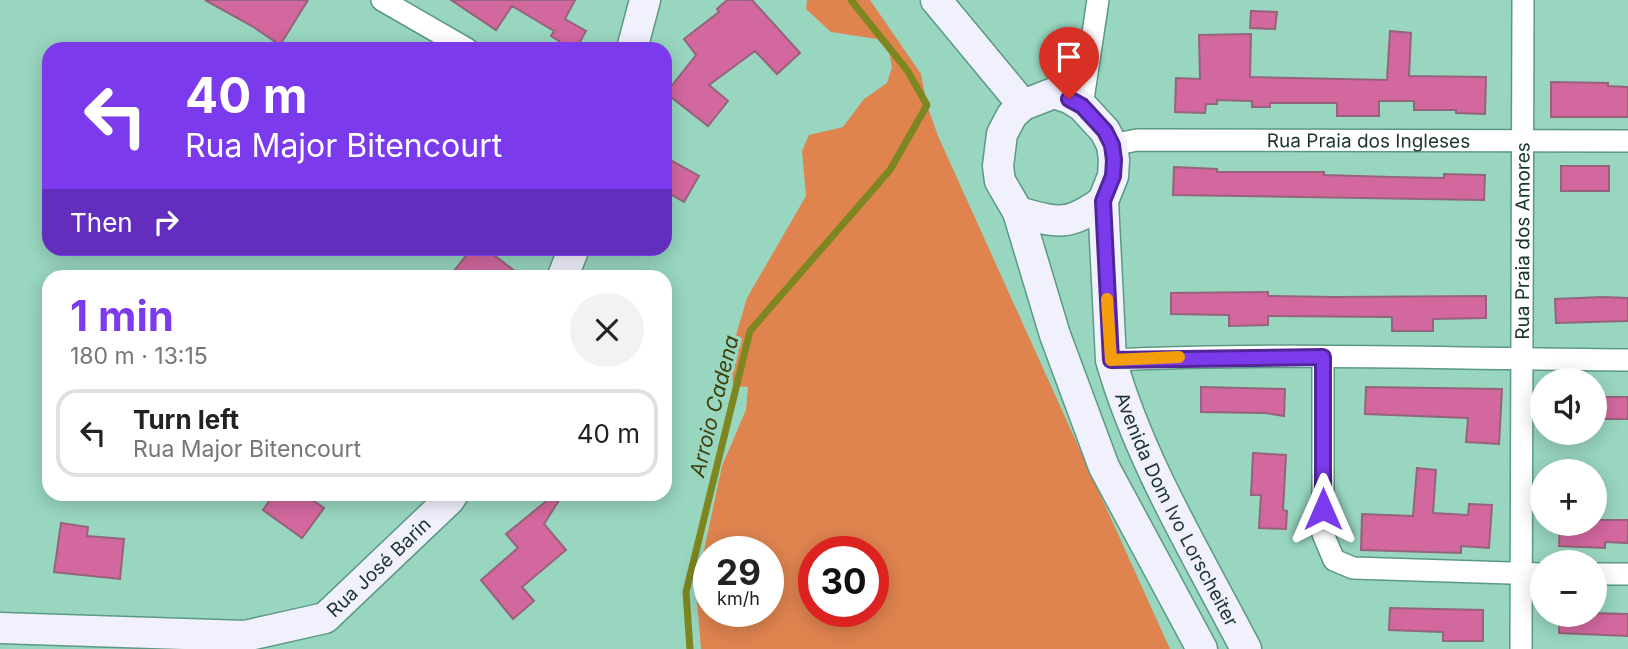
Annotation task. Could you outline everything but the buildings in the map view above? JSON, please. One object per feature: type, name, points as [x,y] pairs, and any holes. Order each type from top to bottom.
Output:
[{"type":"main road","points":[[634,42],[645,0]]},
{"type":"main road","points":[[936,0],[1023,105],[1054,93],[1082,106],[1105,131],[1112,145]]},
{"type":"main road","name":"Avenida Dom Ivo Lorscheiter","points":[[1023,105],[1012,115],[1002,134],[998,166],[1000,181],[1018,212],[1062,357],[1104,467],[1202,649]]},
{"type":"main road","name":"Avenida Dom Ivo Lorscheiter","points":[[1112,145],[1113,176],[1103,201],[1111,360],[1152,466],[1246,649]]},
{"type":"main road","points":[[1018,212],[1059,222],[1081,215],[1103,201]]},
{"type":"main road","name":"Rua José Barin","points":[[0,628],[245,636],[325,618],[448,501]]},
{"type":"street","points":[[382,0],[455,42]]},
{"type":"street","points":[[1082,106],[1098,0]]},
{"type":"street","name":"Rua Praia dos Amores","points":[[1523,0],[1522,359],[1531,550]]},
{"type":"street","name":"Rua Praia dos Ingleses","points":[[1112,145],[1138,140],[1628,141]]},
{"type":"street","points":[[1323,357],[1323,534],[1334,560],[1353,568],[1530,574]]},
{"type":"street","points":[[1111,360],[1323,357],[1628,360]]},
{"type":"street","points":[[1607,574],[1628,574]]},
{"type":"street","name":"Rua Praia dos Amores","points":[[1521,649],[1530,588]]},
{"type":"shaded area","points":[[807,0],[870,0],[921,74],[927,105],[938,136],[1170,649],[701,649],[699,627],[784,627],[784,536],[707,536],[722,466],[746,410],[748,387],[733,386],[731,352],[747,298],[806,196],[802,151],[809,135],[843,127],[864,99],[887,83],[892,67],[889,51],[877,39],[831,32],[806,9]]},
{"type":"waterway","name":"Arroio Cadena","points":[[690,649],[686,592],[750,331],[890,170],[927,105],[907,70],[851,0]]},
{"type":"slow traffic","points":[[1107,299],[1111,360],[1179,357]]},
{"type":"route","points":[[1069,99],[1082,106],[1105,131],[1112,145],[1113,176],[1103,201],[1111,360],[1323,357],[1323,509]]}]
